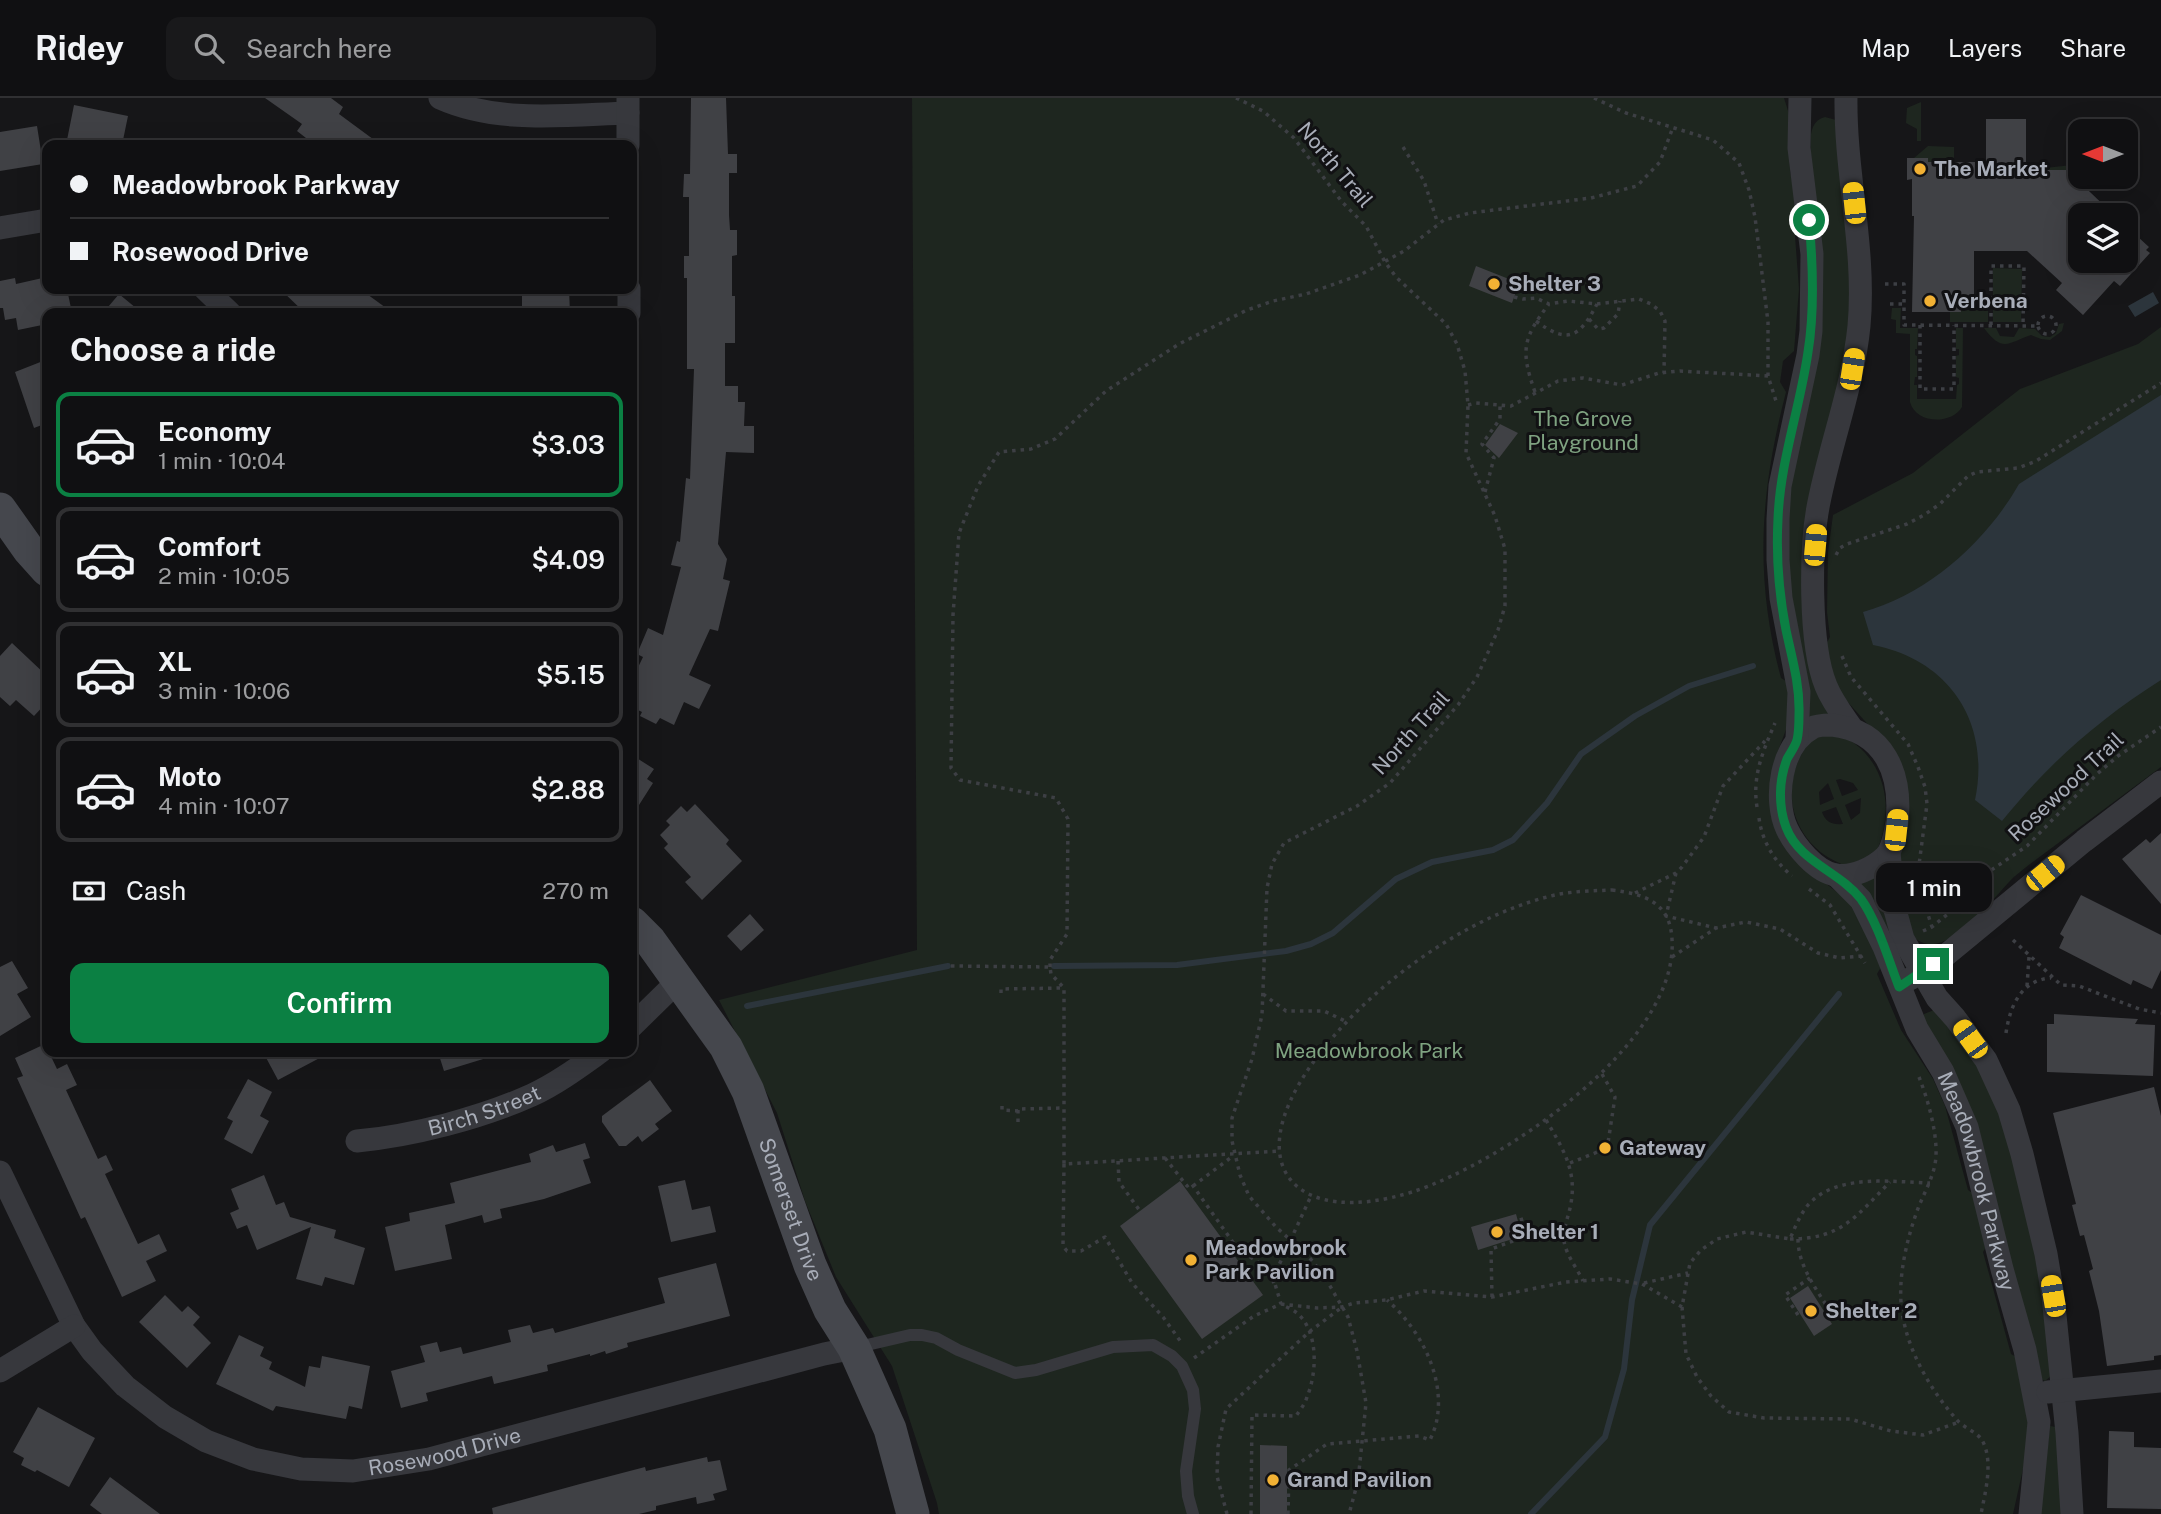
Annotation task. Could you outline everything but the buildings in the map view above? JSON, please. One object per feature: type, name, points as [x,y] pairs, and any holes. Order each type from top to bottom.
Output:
[{"type":"street","points":[[440,98],[461,107],[500,114],[628,106],[628,140]]},
{"type":"street","name":"Meadowbrook Parkway","points":[[1800,98],[1799,148],[1812,254],[1811,331],[1780,486],[1778,560],[1781,598],[1799,692],[1797,739],[1787,760],[1780,785],[1781,807],[1786,828],[1799,848],[1817,865],[1836,875],[1861,900],[1884,947],[1917,1029],[1943,1072],[1966,1127],[2025,1350],[2039,1422],[2030,1514]]},
{"type":"street","points":[[1846,98],[1847,136],[1859,253],[1859,325],[1845,403],[1818,505],[1813,564],[1813,612],[1825,684],[1851,727]]},
{"type":"street","points":[[0,228],[42,221]]},
{"type":"street","points":[[210,294],[225,308]]},
{"type":"street","points":[[0,509],[42,564]]},
{"type":"street","points":[[1797,739],[1813,727],[1851,727],[1865,734],[1878,746],[1890,765],[1896,782],[1898,806],[1896,830],[1889,852],[1894,906],[1903,939],[1937,998],[1986,1060],[2009,1110],[2046,1254],[2063,1390],[2072,1514]]},
{"type":"street","points":[[1899,987],[1946,955],[2084,841],[2161,782]]},
{"type":"street","points":[[1836,875],[1864,872],[1889,852]]},
{"type":"street","name":"Somerset Drive","points":[[637,928],[650,941],[726,1047],[748,1091],[810,1265],[830,1310],[854,1348],[890,1429],[913,1514]]},
{"type":"street","points":[[637,1021],[679,980]]},
{"type":"street","name":"Birch Street","points":[[357,1140],[390,1138],[494,1111],[535,1094],[592,1057]]},
{"type":"street","name":"Rosewood Drive","points":[[0,1172],[74,1326],[92,1351],[125,1386],[164,1417],[206,1441],[253,1459],[301,1469],[353,1471],[429,1459],[854,1348]]},
{"type":"street","points":[[0,1371],[74,1326]]},
{"type":"street","points":[[2034,1395],[2161,1381]]},
{"type":"lane","points":[[854,1348],[910,1335],[922,1335],[936,1338],[1015,1373],[1035,1370],[1113,1347],[1153,1345],[1172,1356],[1182,1366],[1193,1390],[1195,1409],[1186,1471],[1193,1514]]},
{"type":"path","name":"North Trail","points":[[1236,98],[1263,111],[1294,138],[1342,202],[1366,226],[1396,277],[1446,324],[1457,344],[1465,371],[1468,405],[1466,453],[1494,516],[1505,549],[1505,606],[1498,630],[1477,677],[1458,705],[1390,783],[1357,806],[1284,843],[1272,864],[1267,888],[1258,1038],[1232,1118],[1234,1154],[1249,1196],[1323,1274],[1348,1317],[1363,1378],[1366,1403],[1358,1481],[1349,1514]]},
{"type":"path","points":[[1673,127],[1660,162],[1637,186],[1591,198],[1454,216],[1438,224],[1404,251],[1344,282],[1247,310],[1179,344],[1106,391],[1055,439],[1031,449],[999,452],[978,486],[959,533],[953,615],[951,768],[960,780],[1056,799],[1068,820],[1067,934],[1050,960],[1051,974],[1064,988],[1063,1246],[1067,1251],[1081,1251],[1105,1237],[1132,1283],[1195,1357],[1254,1316],[1281,1304],[1317,1308],[1342,1307],[1424,1292],[1492,1297],[1566,1282],[1610,1279],[1642,1284],[1682,1307]]},
{"type":"path","points":[[1404,147],[1424,181],[1438,224]]},
{"type":"path","points":[[1991,325],[1991,266],[2024,266],[2023,325]]},
{"type":"path","points":[[1885,284],[1904,284],[1904,325],[2038,326]]},
{"type":"path","points":[[1514,297],[1536,298],[1549,304],[1577,301],[1597,304],[1639,299],[1651,304],[1660,312],[1666,331],[1664,373]]},
{"type":"path","points":[[1589,319],[1598,329],[1604,328],[1618,314],[1619,301]]},
{"type":"path","points":[[1535,393],[1526,346],[1531,328],[1549,304]]},
{"type":"path","points":[[1536,321],[1550,332],[1569,335],[1581,330],[1597,304]]},
{"type":"path","points":[[1890,304],[1904,304]]},
{"type":"path","points":[[2048,316],[2053,318],[2056,324],[2055,330],[2048,334],[2040,331],[2038,326],[2042,317],[2048,316]]},
{"type":"path","points":[[1920,325],[1920,389],[1954,389],[1954,325]]},
{"type":"path","points":[[1468,405],[1476,402],[1511,406],[1549,385],[1570,379],[1590,378],[1622,384],[1664,373],[1711,371],[1768,376]]},
{"type":"path","points":[[1833,566],[1840,548],[1907,524],[1924,515],[1940,504],[1968,476],[1986,470],[2018,468],[2036,461],[2161,383]]},
{"type":"path","points":[[1484,494],[1494,458],[1482,444],[1500,419],[1500,405]]},
{"type":"path","name":"Rosewood Trail","points":[[1840,652],[1851,677],[1908,744],[1925,786],[1927,804],[1917,880],[1932,927],[1955,908],[1961,896],[1975,881],[2027,846],[2097,774],[2161,727]]},
{"type":"path","points":[[1666,916],[1676,873],[1704,837],[1723,786],[1769,738]]},
{"type":"path","points":[[1635,893],[1676,873]]},
{"type":"path","points":[[1603,890],[1635,893],[1654,902],[1666,916],[1672,931],[1672,957],[1666,978],[1646,1018],[1602,1074],[1546,1120],[1505,1147],[1413,1191],[1353,1202],[1311,1196],[1299,1189],[1284,1173],[1280,1134],[1294,1095],[1311,1065],[1347,1022],[1383,988],[1424,957],[1502,913],[1562,894],[1603,890]]},
{"type":"path","points":[[1666,916],[1716,928]]},
{"type":"path","points":[[1672,957],[1716,928],[1746,922],[1780,929],[1818,953],[1840,958],[1861,956]]},
{"type":"path","points":[[2012,940],[2062,985],[2078,986],[2139,1009],[2161,1013]]},
{"type":"path","points":[[2027,986],[2029,956]]},
{"type":"path","points":[[951,966],[1050,967]]},
{"type":"path","points":[[2006,1033],[2010,1010],[2027,986],[2039,980],[2053,978]]},
{"type":"path","points":[[1001,993],[1001,989],[1064,988]]},
{"type":"path","points":[[1262,993],[1286,1010],[1324,1011],[1347,1022]]},
{"type":"path","points":[[1570,1163],[1601,1151],[1610,1151],[1608,1143],[1615,1097],[1602,1074]]},
{"type":"path","points":[[1002,1107],[1002,1110],[1018,1111],[1064,1108]]},
{"type":"path","points":[[1018,1111],[1018,1122]]},
{"type":"path","points":[[1546,1120],[1570,1163],[1573,1190],[1565,1222],[1564,1241],[1567,1254],[1583,1281]]},
{"type":"path","points":[[1601,1151],[1602,1144],[1608,1143]]},
{"type":"path","points":[[1064,1164],[1280,1151]]},
{"type":"path","points":[[1193,1186],[1234,1154]]},
{"type":"path","points":[[1165,1158],[1187,1186],[1191,1183],[1237,1248],[1265,1267],[1275,1284],[1281,1304],[1298,1314],[1309,1332],[1314,1352],[1313,1377],[1307,1398],[1296,1416],[1252,1415],[1251,1514]]},
{"type":"path","points":[[1118,1161],[1119,1182],[1140,1211]]},
{"type":"path","points":[[1890,1182],[1845,1226],[1827,1234],[1790,1239],[1746,1232],[1717,1239],[1701,1250],[1690,1263],[1682,1307],[1686,1354],[1697,1377],[1711,1396],[1729,1412],[1764,1418],[1850,1419],[1891,1431],[1923,1435],[1959,1422],[1982,1440],[1987,1459],[1989,1468],[1981,1514]]},
{"type":"path","points":[[1790,1239],[1809,1203],[1840,1185],[1930,1183]]},
{"type":"path","points":[[1275,1284],[1279,1265],[1311,1196]]},
{"type":"path","points":[[1492,1297],[1491,1249],[1527,1236],[1520,1215]]},
{"type":"path","points":[[1798,1239],[1800,1259],[1828,1308]]},
{"type":"path","points":[[1642,1284],[1688,1273]]},
{"type":"path","points":[[1798,1315],[1785,1295],[1810,1278]]},
{"type":"path","points":[[1288,1514],[1289,1470],[1327,1444],[1419,1436],[1430,1440],[1437,1419],[1438,1385],[1418,1337],[1397,1309],[1386,1300]]},
{"type":"path","points":[[1227,1514],[1217,1476],[1218,1447],[1226,1409],[1309,1332],[1342,1307]]},
{"type":"green space","name":"Meadowbrook Park","points":[[912,98],[1784,98],[1789,114],[1790,171],[1802,228],[1795,236],[1799,289],[1794,351],[1783,361],[1780,382],[1786,392],[1770,465],[1764,535],[1764,569],[1772,641],[1781,678],[1789,683],[1791,716],[1771,779],[1820,879],[1855,906],[1882,965],[1877,974],[1901,1030],[1933,1079],[1945,1106],[1968,1190],[1974,1194],[1986,1247],[1983,1252],[2011,1354],[2020,1359],[2029,1418],[2025,1460],[2013,1514],[939,1514],[892,1366],[836,1277],[805,1201],[777,1113],[719,1000],[917,950]]},
{"type":"green space","points":[[1921,102],[1921,141],[1917,141],[1917,129],[1906,123],[1907,108]]},
{"type":"green space","points":[[1825,117],[1836,120],[1852,288],[1847,352],[1815,485],[1829,715],[1809,717],[1790,600],[1787,509],[1812,170],[1811,139],[1814,125]]},
{"type":"green space","points":[[1928,146],[1954,147],[1954,162],[1928,162],[1928,158],[1914,158]]},
{"type":"green space","points":[[2068,165],[2068,171],[2052,170],[2052,175],[2019,175],[2019,168]]},
{"type":"green space","points":[[1993,268],[2022,269],[2021,322],[1993,322]]},
{"type":"green space","points":[[1892,308],[1901,308],[1900,328],[1918,328],[1915,349],[1917,377],[1914,385],[1917,385],[1917,399],[1956,399],[1959,378],[1956,377],[1956,356],[1959,355],[1959,349],[1956,349],[1956,328],[1963,328],[1962,407],[1957,413],[1934,420],[1919,415],[1914,409],[1910,402],[1910,334],[1896,333],[1896,320],[1891,319]]},
{"type":"green space","points":[[1961,308],[1988,310],[1988,322],[1950,322],[1950,312],[1960,312]]},
{"type":"green space","points":[[2064,323],[2062,331],[2050,340],[2031,335],[2006,344],[1996,341],[1984,328],[1996,328],[2000,336],[2014,337],[2019,328],[2035,329],[2042,336],[2050,337],[2056,333],[2059,324]]},
{"type":"green space","points":[[2161,327],[2161,767],[2016,875],[1961,931],[1932,944],[1919,941],[1907,928],[1883,741],[1844,698],[1834,679],[1824,648],[1830,637],[1827,612],[1828,552],[1833,515],[1913,473],[2020,389],[2138,344]]},
{"type":"green space","points":[[1822,733],[1854,743],[1875,766],[1881,779],[1886,809],[1885,824],[1876,853],[1847,866],[1832,860],[1808,840],[1794,813],[1792,783],[1796,767],[1806,747]],"holes":[[[1836,780],[1853,783],[1858,790],[1842,796]],[[1828,783],[1834,799],[1820,805],[1819,792]],[[1861,798],[1860,813],[1851,820],[1845,805]],[[1836,807],[1843,824],[1830,822],[1822,812]]]},
{"type":"green space","points":[[1877,875],[1892,937],[1859,883]]},
{"type":"green space","points":[[1934,1010],[1944,1017],[1994,1091],[2039,1252],[2052,1375],[2045,1381],[2041,1379],[1924,1020],[1924,1014]]},
{"type":"green space","points":[[2050,1426],[2056,1427],[2063,1514],[2040,1514]]},
{"type":"shaded area","points":[[2153,292],[2159,303],[2135,317],[2128,306]]},
{"type":"shaded area","points":[[2161,395],[2161,680],[2095,727],[2056,761],[2002,821],[1975,800],[1977,745],[1970,721],[1959,699],[1943,680],[1924,665],[1900,653],[1873,645],[1863,612],[1910,593],[1932,579],[1953,563],[1990,526],[2019,484]]},
{"type":"waterway","points":[[1054,966],[1177,965],[1286,951],[1311,944],[1333,933],[1396,879],[1432,862],[1493,850],[1513,840],[1547,803],[1581,754],[1635,716],[1689,686],[1753,666]]},
{"type":"waterway","points":[[747,1006],[948,966]]},
{"type":"waterway","points":[[1531,1514],[1605,1437],[1624,1369],[1632,1300],[1650,1225],[1839,994]]},
{"type":"place","name":"The Market","points":[[1920,169]]},
{"type":"place","name":"Shelter 3","points":[[1494,284]]},
{"type":"place","name":"Verbena","points":[[1930,301]]},
{"type":"place","name":"Gateway","points":[[1605,1148]]},
{"type":"place","name":"Shelter 1","points":[[1497,1232]]},
{"type":"place","name":"Meadowbrook Park Pavilion","points":[[1191,1260]]},
{"type":"place","name":"Shelter 2","points":[[1811,1311]]},
{"type":"place","name":"Grand Pavilion","points":[[1273,1480]]},
{"type":"route","points":[[1809,220],[1812,254],[1811,331],[1780,486],[1778,519],[1781,598],[1799,692],[1797,739],[1787,760],[1780,785],[1781,807],[1786,828],[1799,848],[1817,865],[1836,875],[1861,900],[1884,947],[1899,987],[1933,964]]},
{"type":"park label","name":"The Grove Playground","points":[[1583,431]]}]
